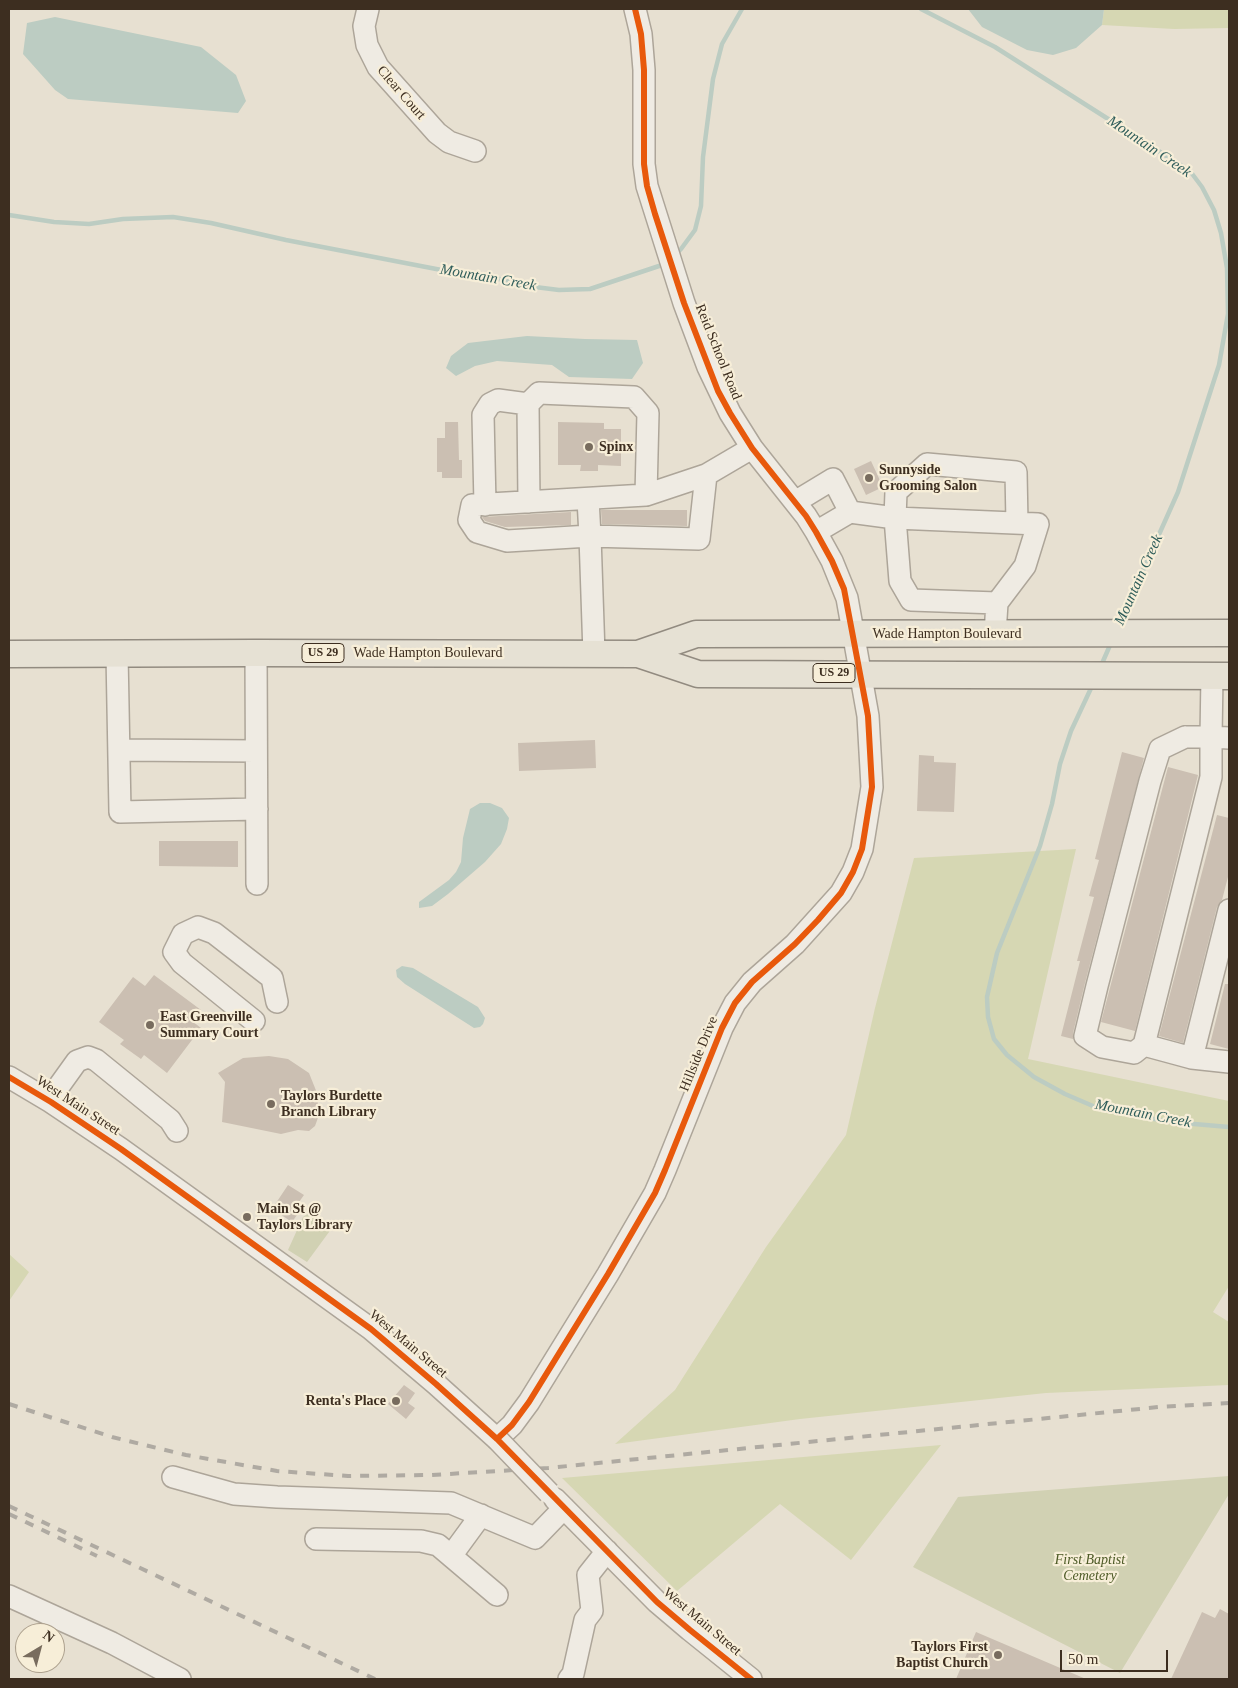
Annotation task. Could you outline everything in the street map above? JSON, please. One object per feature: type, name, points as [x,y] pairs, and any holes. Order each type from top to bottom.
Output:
[{"type":"main road","name":"Wade Hampton Boulevard","points":[[638,654],[696,634],[1229,633]]},
{"type":"main road","name":"Wade Hampton Boulevard","points":[[9,654],[638,654],[698,674],[1132,674],[1220,676]]},
{"type":"street","name":"Clear Court","points":[[368,9],[364,26],[367,45],[378,67],[437,133],[449,142],[475,151]]},
{"type":"street","name":"Reid School Road","points":[[635,9],[641,34],[644,70],[644,164],[647,186],[684,302],[718,391],[730,414],[752,448],[816,532],[832,561],[844,589],[861,674]]},
{"type":"street","points":[[529,502],[528,404],[539,393],[634,397],[648,414],[646,495]]},
{"type":"street","points":[[485,504],[483,415],[490,404],[498,400],[528,404]]},
{"type":"street","points":[[706,475],[699,539],[590,536],[507,541],[477,532],[469,520],[472,505],[646,495],[706,475],[752,448]]},
{"type":"street","points":[[997,603],[911,600],[900,581],[895,518],[896,492],[927,464],[1016,472],[1017,523]]},
{"type":"street","points":[[795,502],[833,479],[850,512]]},
{"type":"street","points":[[588,498],[594,654]]},
{"type":"street","points":[[816,532],[850,512],[895,518],[1038,524],[1025,566],[997,603],[995,634]]},
{"type":"street","points":[[256,653],[257,884]]},
{"type":"street","points":[[117,654],[120,812],[256,810]]},
{"type":"street","name":"Hillside Drive","points":[[497,1439],[512,1425],[529,1402],[608,1274],[655,1193],[666,1170],[722,1028],[738,999],[752,982],[795,944],[818,920],[841,893],[853,872],[862,849],[872,787],[868,716],[861,674]]},
{"type":"street","points":[[1220,676],[1220,738],[1144,1045],[1134,1053],[1102,1047],[1085,1036],[1096,986],[1147,790],[1160,749],[1184,737],[1220,738]]},
{"type":"street","points":[[119,750],[256,750]]},
{"type":"street","points":[[1192,1058],[1229,910]]},
{"type":"street","points":[[254,1021],[182,963],[174,952],[183,934],[198,927],[214,933],[272,978],[277,1002]]},
{"type":"street","points":[[1144,1045],[1192,1058],[1229,1062]]},
{"type":"street","points":[[49,1100],[74,1064],[88,1057],[96,1060],[170,1120],[177,1131]]},
{"type":"street","name":"West Main Street","points":[[9,1077],[49,1100],[121,1149],[371,1329],[497,1439],[657,1602],[751,1679]]},
{"type":"street","points":[[173,1477],[234,1494],[451,1503],[535,1538],[556,1500]]},
{"type":"street","points":[[451,1556],[481,1514]]},
{"type":"street","points":[[316,1539],[422,1541],[438,1545],[497,1595]]},
{"type":"street","points":[[569,1679],[573,1674],[585,1620],[592,1611],[588,1575],[607,1551]]},
{"type":"street","points":[[9,1596],[112,1643],[149,1672],[180,1679]]},
{"type":"green space","points":[[1104,9],[1229,9],[1229,28],[1174,29],[1102,25]]},
{"type":"green space","points":[[1076,849],[1028,1059],[1229,1101],[1229,1286],[1213,1312],[1229,1322],[1229,1385],[1046,1393],[800,1419],[615,1444],[675,1390],[766,1247],[846,1135],[875,1008],[914,858]]},
{"type":"green space","points":[[311,1212],[332,1228],[307,1262],[288,1250],[303,1217]]},
{"type":"green space","points":[[9,1254],[29,1272],[9,1301]]},
{"type":"green space","points":[[941,1445],[851,1560],[780,1504],[677,1591],[562,1478]]},
{"type":"green space","name":"First Baptist Cemetery","points":[[1229,1476],[1229,1494],[1120,1673],[913,1567],[958,1497]]},
{"type":"shaded area","points":[[968,9],[1104,9],[1102,25],[1076,48],[1053,55],[1027,50],[982,27]]},
{"type":"shaded area","points":[[55,17],[201,47],[236,75],[246,101],[238,113],[68,99],[55,90],[23,54],[27,23]]},
{"type":"shaded area","points":[[527,336],[637,340],[643,363],[632,379],[569,377],[552,365],[497,361],[475,366],[456,376],[446,368],[451,356],[468,343]]},
{"type":"shaded area","points":[[480,803],[490,803],[502,808],[509,818],[501,844],[485,862],[448,894],[432,906],[419,908],[419,902],[449,880],[456,872],[461,862],[463,838],[470,809]]},
{"type":"shaded area","points":[[402,966],[413,968],[478,1007],[485,1018],[483,1024],[480,1027],[474,1028],[405,984],[397,977],[396,970]]},
{"type":"building","points":[[445,422],[458,422],[459,460],[462,460],[462,478],[442,478],[442,472],[437,472],[437,438],[445,438]]},
{"type":"building","name":"Spinx","points":[[558,422],[604,423],[604,429],[621,429],[621,466],[598,465],[598,471],[580,471],[581,465],[558,465]]},
{"type":"building","name":"Sunnyside Grooming Salon","points":[[871,461],[883,487],[866,495],[854,469]]},
{"type":"building","points":[[601,510],[687,510],[687,526],[602,524]]},
{"type":"building","points":[[571,512],[571,525],[505,527],[485,521],[482,517]]},
{"type":"building","points":[[595,740],[596,768],[519,771],[518,743]]},
{"type":"building","points":[[1122,752],[1144,758],[1085,983],[1073,1039],[1061,1036],[1080,961],[1077,961],[1094,897],[1089,896],[1099,860],[1095,859]]},
{"type":"building","points":[[919,755],[934,756],[934,762],[956,763],[954,812],[917,811]]},
{"type":"building","points":[[1168,767],[1198,775],[1135,1031],[1101,1022]]},
{"type":"building","points":[[1217,815],[1229,818],[1229,873],[1222,900],[1217,907],[1183,1043],[1159,1036]]},
{"type":"building","points":[[159,841],[238,841],[238,867],[159,866]]},
{"type":"building","name":"East Greenville Summary Court","points":[[154,975],[201,1010],[192,1021],[201,1028],[167,1073],[144,1055],[141,1059],[120,1044],[124,1040],[99,1022],[133,977],[145,986]]},
{"type":"building","points":[[1225,984],[1229,984],[1229,1049],[1210,1044]]},
{"type":"building","name":"Taylors Burdette Branch Library","points":[[269,1056],[288,1059],[309,1073],[317,1093],[319,1115],[315,1126],[309,1131],[298,1130],[281,1134],[222,1122],[225,1082],[218,1073],[243,1058]]},
{"type":"building","points":[[288,1185],[304,1195],[299,1202],[304,1205],[292,1222],[272,1209]]},
{"type":"building","name":"Renta's Place","points":[[404,1385],[415,1393],[408,1403],[415,1408],[406,1419],[388,1404]]},
{"type":"building","points":[[1220,1609],[1229,1614],[1229,1679],[1171,1679],[1202,1612],[1215,1618]]},
{"type":"building","name":"Taylors First Baptist Church","points":[[976,1632],[1086,1679],[956,1679]]},
{"type":"waterway","name":"Mountain Creek","points":[[676,254],[695,230],[701,206],[703,157],[713,79],[722,44],[742,9]]},
{"type":"waterway","name":"Mountain Creek","points":[[921,9],[995,47],[1190,171],[1202,187],[1214,210],[1221,233],[1227,268],[1228,314],[1219,365],[1178,492],[1119,624]]},
{"type":"waterway","name":"Mountain Creek","points":[[9,215],[54,222],[89,224],[123,219],[173,217],[457,273],[486,275],[519,285],[559,290],[590,289],[665,264]]},
{"type":"waterway","name":"Mountain Creek","points":[[1100,668],[1111,643]]},
{"type":"waterway","name":"Mountain Creek","points":[[1093,684],[1071,731],[1060,764],[1052,804],[1040,846],[997,953],[987,997],[988,1017],[994,1039],[1007,1055],[1034,1077],[1065,1094],[1100,1109],[1171,1122],[1229,1127]]},
{"type":"railway","points":[[9,1404],[112,1437],[186,1455],[277,1471],[348,1476],[432,1475],[548,1468],[1159,1407],[1229,1403]]},
{"type":"railway","points":[[9,1506],[375,1679]]},
{"type":"railway","points":[[9,1514],[97,1556]]},
{"type":"cycle path","points":[[497,1439],[512,1425],[529,1402],[608,1274],[655,1193],[722,1028],[735,1003],[752,982],[795,944],[841,893],[853,872],[862,849],[872,787],[868,716],[844,589],[832,561],[806,516],[752,448],[718,391],[684,303],[655,214],[647,186],[644,164],[644,70],[641,34],[635,9]]},
{"type":"cycle path","points":[[9,1077],[51,1102],[121,1149],[371,1329],[497,1439],[657,1602],[751,1679]]},
{"type":"place","name":"Spinx","points":[[589,447]]},
{"type":"place","name":"Sunnyside Grooming Salon","points":[[869,478]]},
{"type":"place","name":"East Greenville Summary Court","points":[[150,1025]]},
{"type":"place","name":"Taylors Burdette Branch Library","points":[[271,1104]]},
{"type":"place","name":"Main St @ Taylors Library","points":[[247,1217]]},
{"type":"place","name":"Renta's Place","points":[[396,1401]]},
{"type":"place","name":"Taylors First Baptist Church","points":[[998,1655]]}]
